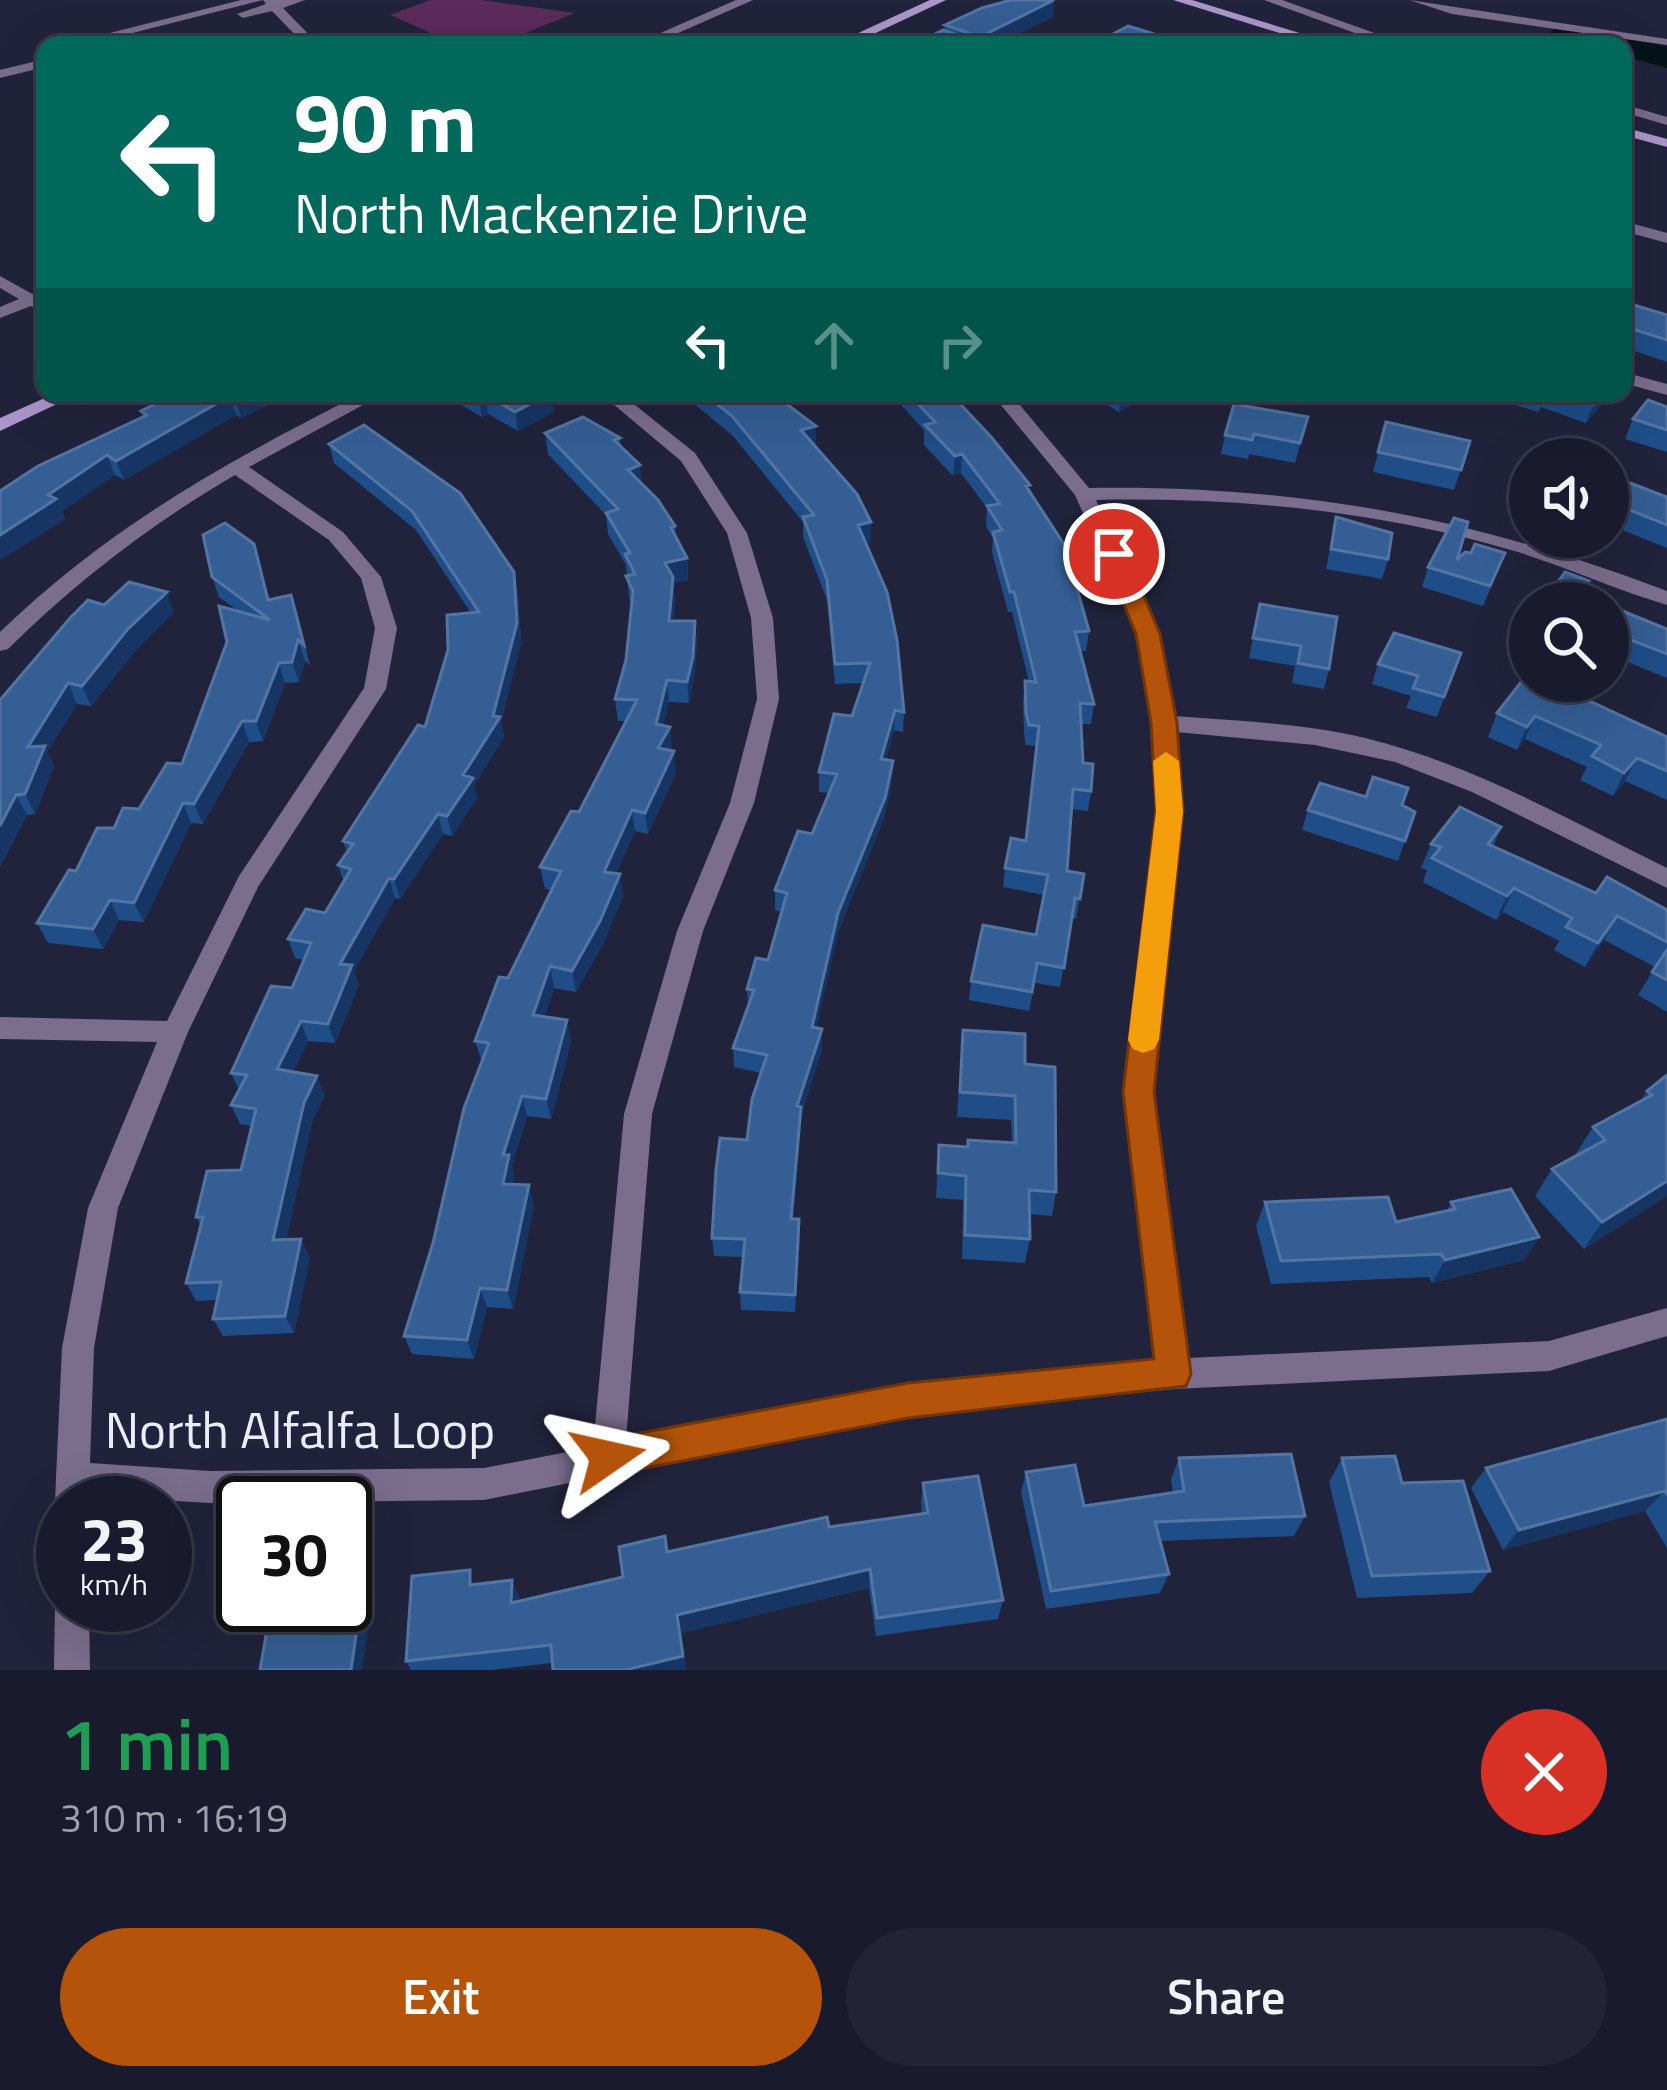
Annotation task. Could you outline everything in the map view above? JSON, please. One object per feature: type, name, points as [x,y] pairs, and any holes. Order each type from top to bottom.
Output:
[{"type":"main road","points":[[859,36],[935,1]]},
{"type":"main road","points":[[1186,1],[1301,36]]},
{"type":"main road","points":[[1632,133],[1667,143]]},
{"type":"main road","points":[[0,425],[50,402]]},
{"type":"street","points":[[107,36],[257,0]]},
{"type":"street","points":[[151,36],[299,0]]},
{"type":"street","points":[[661,36],[747,0]]},
{"type":"street","points":[[1270,0],[1375,36]]},
{"type":"street","points":[[272,3],[303,36]]},
{"type":"street","points":[[0,62],[36,53]]},
{"type":"street","points":[[0,74],[36,65]]},
{"type":"street","points":[[1632,111],[1667,121]]},
{"type":"street","points":[[1632,228],[1667,238]]},
{"type":"street","points":[[0,280],[36,302]]},
{"type":"street","points":[[0,313],[36,304]]},
{"type":"street","points":[[1632,380],[1667,390]]},
{"type":"street","points":[[0,644],[44,597],[112,542],[233,465],[358,402]]},
{"type":"street","points":[[608,1457],[638,1114],[690,931],[742,803],[768,699],[762,618],[737,533],[688,457],[620,402]]},
{"type":"street","points":[[1007,402],[1084,494],[1148,634],[1164,723],[1169,811],[1138,1092],[1174,1374]]},
{"type":"street","points":[[73,1476],[78,1348],[104,1208],[175,1032],[248,883],[375,688],[386,628],[371,577],[336,536],[233,465]]},
{"type":"street","points":[[1084,494],[1212,491],[1361,506],[1538,550],[1667,598]]},
{"type":"street","points":[[1164,723],[1285,732],[1369,747],[1483,789],[1667,879]]},
{"type":"street","points":[[0,1028],[175,1032]]},
{"type":"street","name":"North Alfalfa Loop","points":[[192,1488],[484,1484],[908,1401],[1174,1374],[1549,1356],[1667,1322]]},
{"type":"street","points":[[72,1632],[72,1670]]},
{"type":"lane","points":[[1414,0],[1468,14],[1624,36]]},
{"type":"lane","points":[[1632,37],[1667,42]]},
{"type":"shaded area","points":[[430,0],[481,0],[575,13],[518,36],[433,36],[390,15]]},
{"type":"shaded area","points":[[1558,27],[1610,36],[1554,36],[1548,34]]},
{"type":"shaded area","points":[[1632,40],[1667,46],[1667,68],[1632,58]]},
{"type":"building","points":[[1011,0],[1054,0],[982,36],[945,25]]},
{"type":"building","points":[[1128,26],[1161,36],[1109,36]]},
{"type":"building","points":[[943,30],[961,36],[931,36]]},
{"type":"building","points":[[1632,308],[1667,315],[1667,340],[1632,329]]},
{"type":"building","points":[[1648,400],[1667,407],[1667,430],[1633,419]]},
{"type":"building","points":[[160,402],[219,402],[116,461],[107,455],[48,495],[56,499],[0,535],[0,491],[38,466],[147,415],[141,411]]},
{"type":"building","points":[[498,402],[534,402],[515,412]]},
{"type":"building","points":[[714,402],[784,402],[816,426],[801,430],[857,494],[871,522],[858,525],[887,592],[904,712],[895,710],[881,759],[893,761],[885,798],[838,913],[812,1027],[822,1029],[797,1106],[801,1107],[791,1219],[799,1219],[795,1295],[740,1292],[745,1239],[712,1238],[716,1170],[720,1138],[747,1140],[752,1099],[767,1055],[733,1048],[754,990],[747,989],[756,958],[768,960],[787,893],[775,890],[798,831],[812,834],[837,774],[819,772],[834,714],[852,716],[870,663],[835,664],[827,580],[803,517],[814,515],[732,416]]},
{"type":"building","points":[[916,402],[958,402],[1030,485],[1026,486],[1065,546],[1089,631],[1075,632],[1094,704],[1080,703],[1083,763],[1093,764],[1091,791],[1073,789],[1067,871],[1084,874],[1080,899],[1075,898],[1064,968],[1037,963],[1032,992],[971,981],[983,925],[1036,935],[1048,875],[1005,868],[1011,838],[1026,841],[1039,726],[1029,725],[1026,713],[1025,681],[1036,682],[1014,592],[1010,592],[993,532],[1002,530],[987,506],[1000,504],[962,454],[955,456],[925,425],[935,422]]},
{"type":"building","points":[[1234,404],[1308,417],[1300,443],[1254,434],[1252,440],[1225,435]]},
{"type":"building","points":[[583,417],[620,438],[614,440],[640,465],[628,470],[658,500],[675,526],[671,528],[687,558],[665,563],[673,577],[669,621],[695,621],[693,657],[687,682],[667,680],[656,724],[670,727],[658,748],[674,751],[645,813],[632,810],[604,872],[620,874],[600,921],[572,971],[550,966],[533,1015],[567,1020],[546,1099],[522,1096],[503,1155],[509,1155],[503,1184],[529,1185],[507,1290],[480,1288],[467,1340],[404,1336],[433,1243],[464,1108],[489,1043],[475,1041],[499,977],[508,978],[561,871],[540,867],[571,811],[579,812],[637,700],[615,699],[626,660],[633,591],[626,576],[635,574],[625,554],[630,553],[606,513],[618,509],[545,433]]},
{"type":"building","points":[[1386,422],[1470,441],[1461,470],[1378,452]]},
{"type":"building","points":[[364,425],[460,493],[514,572],[517,623],[493,716],[500,717],[463,775],[473,778],[447,816],[438,814],[394,879],[389,878],[340,964],[352,965],[328,1024],[301,1021],[277,1069],[317,1076],[304,1103],[273,1240],[301,1239],[285,1316],[213,1319],[221,1282],[186,1283],[203,1217],[196,1217],[207,1171],[241,1170],[256,1109],[231,1105],[247,1075],[231,1073],[271,986],[292,988],[311,943],[288,939],[306,909],[325,913],[351,869],[338,865],[353,844],[343,841],[418,725],[425,727],[448,650],[447,615],[479,612],[412,511],[329,444]]},
{"type":"building","points":[[1629,483],[1667,497],[1667,525],[1629,510]]},
{"type":"building","points":[[1336,517],[1392,533],[1388,559],[1331,549]]},
{"type":"building","points":[[1454,518],[1468,522],[1457,560],[1471,553],[1475,544],[1505,553],[1490,586],[1428,567]]},
{"type":"building","points":[[225,523],[254,544],[268,600],[291,595],[304,645],[298,640],[292,662],[279,663],[256,721],[242,721],[194,804],[183,803],[134,903],[110,900],[93,929],[37,923],[69,870],[76,871],[97,828],[114,828],[123,808],[139,809],[167,763],[182,764],[227,642],[219,606],[270,620],[212,577],[203,535]]},
{"type":"building","points":[[1565,572],[1589,581],[1588,582],[1558,582]]},
{"type":"building","points":[[129,582],[167,592],[127,630],[82,686],[68,683],[28,747],[45,746],[25,794],[16,795],[0,826],[0,700],[88,600],[104,605]]},
{"type":"building","points":[[1260,604],[1337,617],[1329,669],[1298,663],[1301,646],[1253,638]]},
{"type":"building","points":[[1629,614],[1667,629],[1667,654],[1629,639]]},
{"type":"building","points":[[1394,633],[1461,653],[1444,697],[1413,688],[1418,676],[1378,664]]},
{"type":"building","points":[[1509,698],[1509,702],[1591,702],[1667,737],[1667,771],[1637,758],[1624,773],[1592,756],[1601,745],[1535,716],[1527,727],[1497,713]]},
{"type":"building","points":[[1373,777],[1408,788],[1402,805],[1415,812],[1405,841],[1308,810],[1320,783],[1366,797]]},
{"type":"building","points":[[1460,807],[1501,827],[1488,844],[1596,893],[1607,877],[1667,910],[1667,942],[1617,916],[1598,943],[1566,927],[1572,918],[1514,888],[1507,896],[1432,858],[1441,847],[1431,844]]},
{"type":"building","points":[[1667,950],[1667,980],[1652,972]]},
{"type":"building","points":[[963,1030],[1025,1034],[1025,1064],[1055,1067],[1056,1192],[1029,1190],[1030,1239],[965,1235],[966,1176],[938,1173],[939,1145],[968,1147],[968,1140],[1016,1143],[1015,1096],[960,1092]]},
{"type":"building","points":[[1667,1075],[1667,1181],[1602,1222],[1552,1169],[1605,1140],[1593,1127],[1652,1095],[1647,1091]]},
{"type":"building","points":[[1511,1189],[1539,1237],[1445,1260],[1441,1254],[1281,1261],[1265,1202],[1388,1197],[1396,1222],[1455,1209],[1451,1202]]},
{"type":"building","points":[[1667,1419],[1667,1495],[1665,1491],[1519,1530],[1486,1468]]},
{"type":"building","points":[[1291,1454],[1305,1516],[1155,1522],[1169,1574],[1051,1591],[1026,1472],[1075,1465],[1084,1506],[1184,1491],[1179,1458]]},
{"type":"building","points":[[1395,1456],[1402,1483],[1463,1481],[1490,1571],[1372,1576],[1342,1458]]},
{"type":"building","points":[[978,1476],[1003,1600],[877,1618],[870,1569],[677,1615],[683,1656],[625,1670],[553,1670],[551,1645],[406,1661],[412,1576],[470,1570],[470,1585],[512,1580],[511,1603],[623,1577],[619,1547],[665,1536],[667,1552],[827,1517],[829,1527],[928,1513],[923,1483]]},
{"type":"building","points":[[267,1632],[357,1632],[351,1670],[260,1670]]},
{"type":"slow traffic","points":[[1143,1040],[1169,811],[1166,761]]},
{"type":"route","points":[[608,1457],[908,1401],[1174,1374],[1138,1092],[1169,811],[1164,723],[1148,634],[1114,554]]}]
